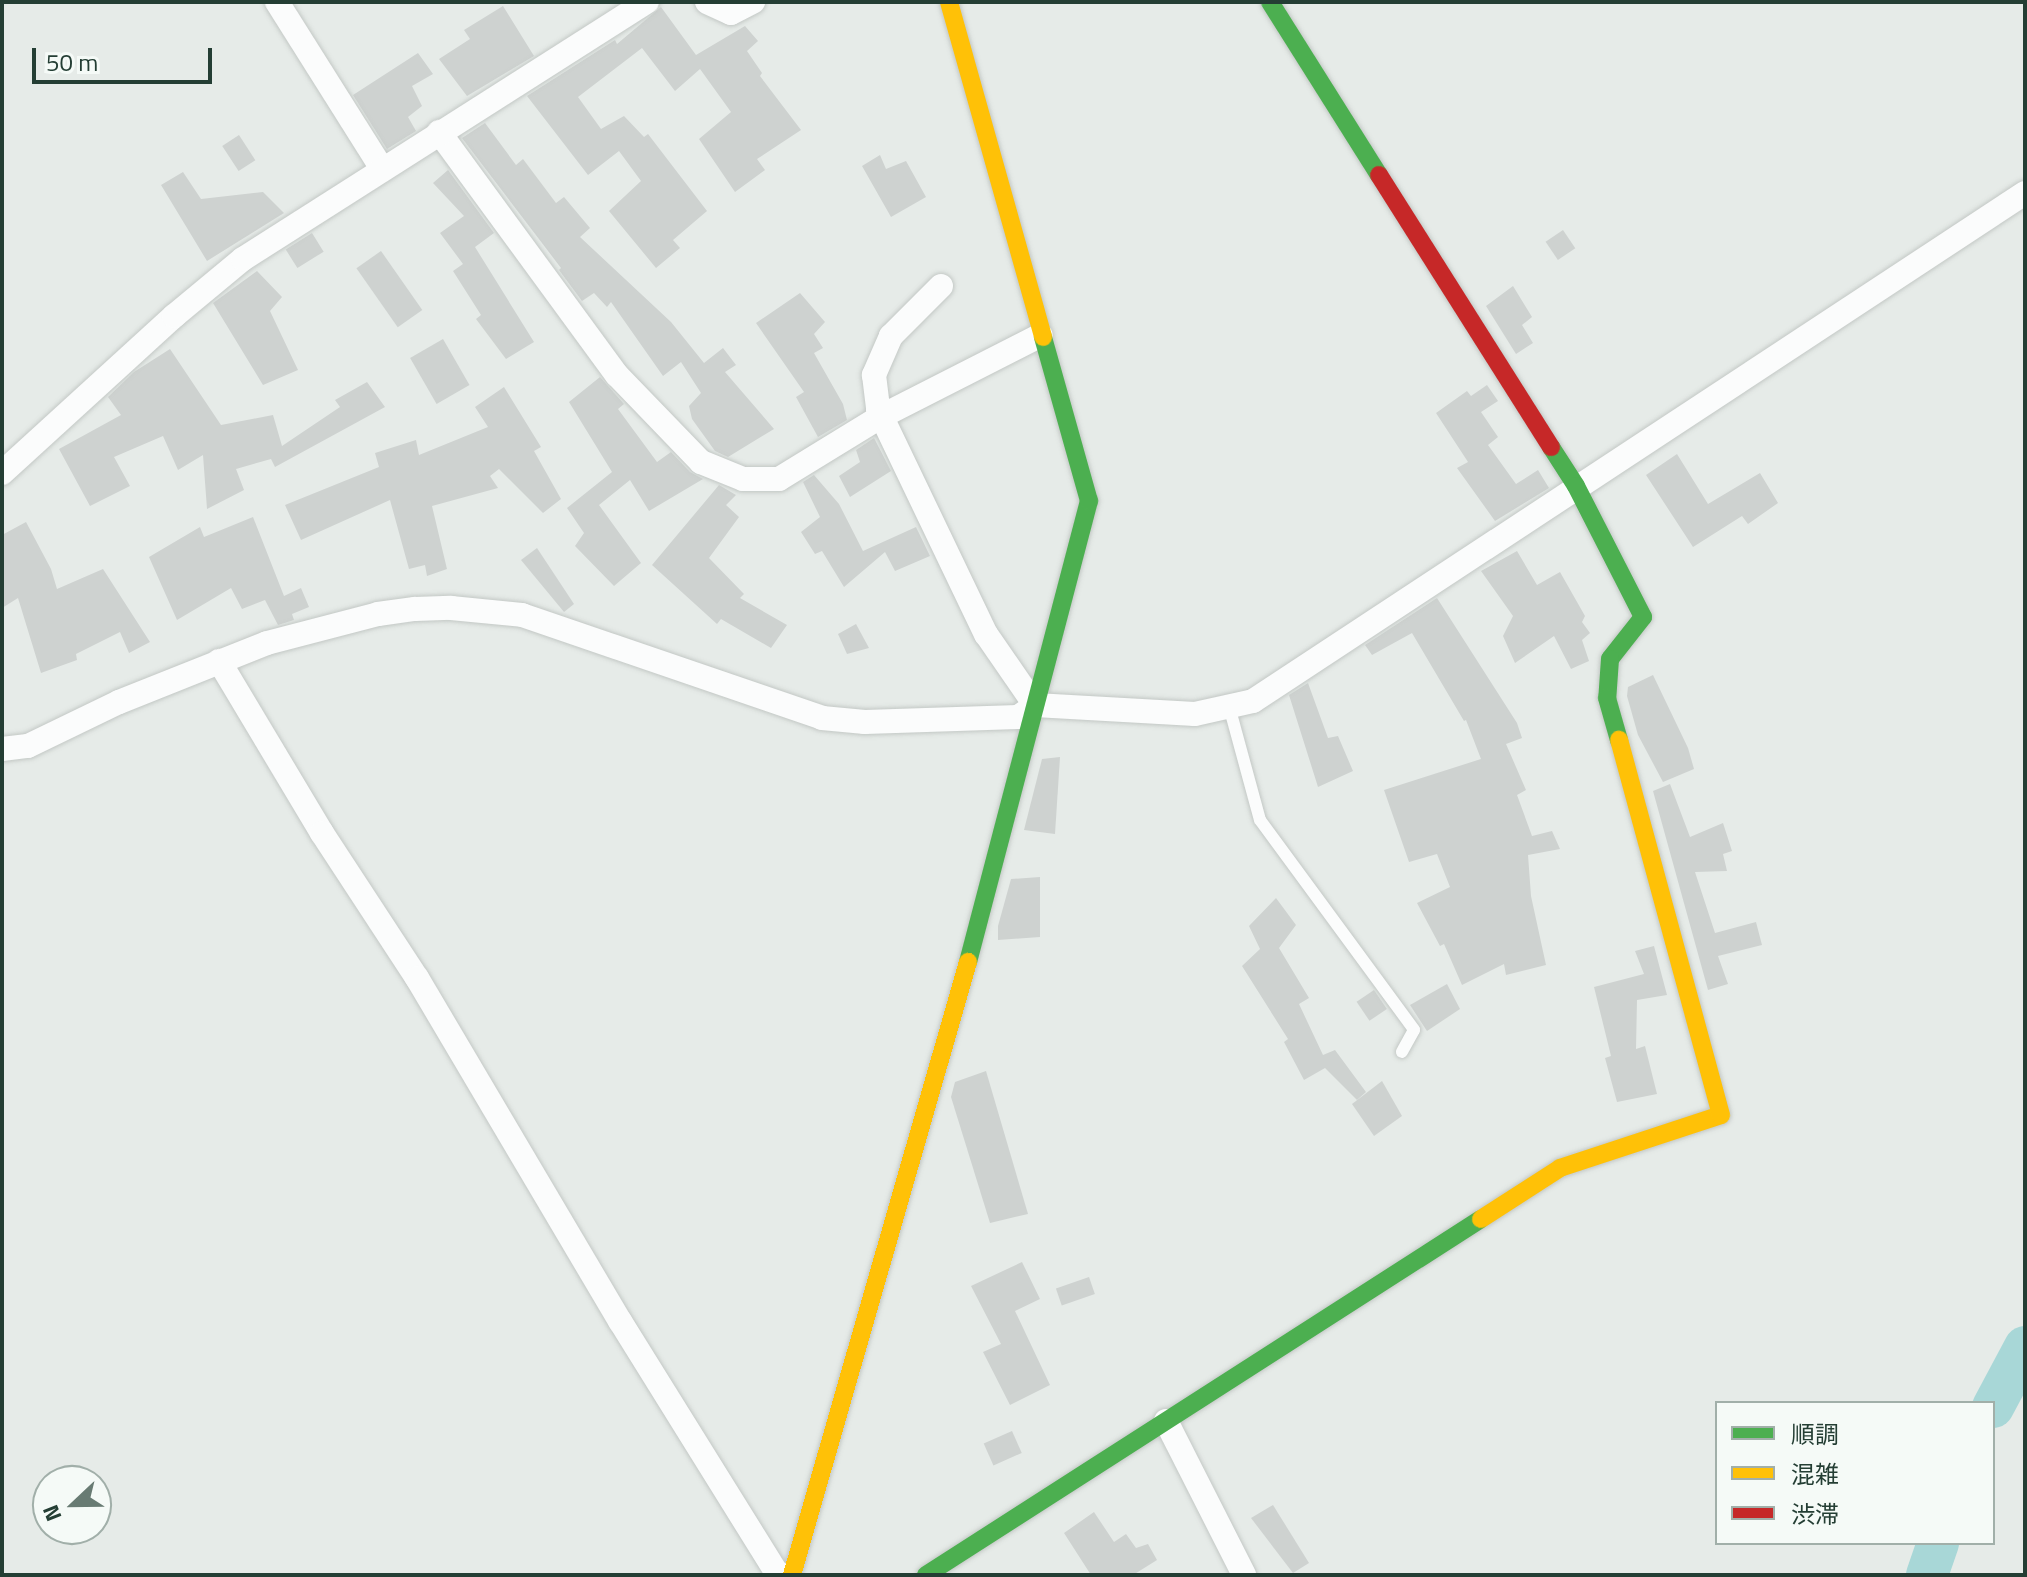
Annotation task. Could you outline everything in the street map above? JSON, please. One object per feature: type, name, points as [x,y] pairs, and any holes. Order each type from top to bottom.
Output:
[{"type":"street","points":[[277,2],[382,169]]},
{"type":"street","points":[[2,473],[174,316],[243,259],[647,2]]},
{"type":"street","points":[[707,2],[731,13],[753,2]]},
{"type":"street","points":[[792,1575],[961,989],[1089,501],[949,2]]},
{"type":"street","points":[[926,1575],[1560,1168],[1721,1115],[1607,698],[1610,659],[1643,617],[1576,486],[1270,2]]},
{"type":"street","points":[[439,132],[617,375],[701,462],[743,479],[779,479],[882,416],[1041,335]]},
{"type":"street","points":[[2,749],[28,746],[119,702],[267,643],[378,614],[451,608],[522,615],[563,627],[822,718],[865,722],[1018,717],[1035,705],[1195,714],[1253,701],[2025,193]]},
{"type":"street","points":[[941,286],[891,336],[874,375],[878,409],[986,634],[1035,705]]},
{"type":"street","points":[[219,661],[322,833],[417,978],[620,1321],[776,1572],[782,1575]]},
{"type":"street","points":[[1166,1421],[1244,1575]]},
{"type":"lane","points":[[1229,706],[1260,820],[1414,1030],[1402,1052]]},
{"type":"building","points":[[503,6],[534,56],[467,96],[439,59],[470,39],[464,30]]},
{"type":"building","points":[[661,7],[696,55],[745,26],[758,41],[747,51],[762,73],[760,76],[801,130],[757,159],[765,170],[735,192],[699,139],[731,112],[700,69],[675,91],[642,48],[578,97],[601,129],[624,116],[644,137],[648,134],[707,211],[673,240],[680,248],[656,268],[609,211],[641,181],[619,151],[588,175],[527,96],[615,40],[617,44]]},
{"type":"building","points":[[418,53],[433,74],[412,86],[422,106],[408,117],[416,131],[387,149],[353,95]]},
{"type":"building","points":[[485,123],[516,165],[523,159],[556,203],[564,197],[590,228],[580,237],[671,322],[704,363],[723,348],[736,365],[725,372],[774,429],[728,457],[715,451],[692,419],[689,406],[701,393],[681,362],[663,376],[611,302],[607,307],[594,293],[582,301],[559,270],[561,268],[462,138]]},
{"type":"building","points":[[239,135],[255,160],[239,171],[222,146]]},
{"type":"building","points":[[880,155],[886,169],[906,161],[926,197],[891,217],[862,166]]},
{"type":"building","points":[[448,170],[494,233],[475,247],[534,342],[506,359],[476,319],[481,315],[453,271],[463,264],[440,233],[464,216],[433,183]]},
{"type":"building","points":[[183,172],[201,199],[263,192],[284,213],[207,261],[161,185]]},
{"type":"building","points":[[1563,230],[1575,248],[1558,260],[1546,242]]},
{"type":"building","points":[[312,233],[324,252],[297,268],[286,249]]},
{"type":"building","points":[[381,251],[422,310],[398,327],[356,268]]},
{"type":"building","points":[[257,271],[282,297],[270,311],[298,370],[263,385],[213,303]]},
{"type":"building","points":[[1513,286],[1532,317],[1522,325],[1533,343],[1516,354],[1486,306]]},
{"type":"building","points":[[800,293],[825,322],[814,334],[823,348],[814,353],[843,404],[847,420],[818,437],[796,397],[804,392],[756,323]]},
{"type":"building","points":[[443,339],[470,385],[437,404],[410,358]]},
{"type":"building","points":[[170,349],[221,425],[273,415],[282,446],[340,407],[335,400],[367,382],[385,407],[275,467],[271,459],[236,469],[244,490],[207,509],[203,455],[178,470],[163,436],[114,457],[130,486],[90,506],[59,449],[121,415],[108,397],[134,372]]},
{"type":"building","points":[[600,377],[624,404],[618,409],[657,462],[671,452],[690,472],[703,479],[649,511],[630,480],[599,505],[641,563],[614,586],[575,546],[584,533],[567,508],[612,472],[569,402]]},
{"type":"building","points":[[1487,385],[1498,401],[1481,412],[1498,437],[1488,445],[1516,484],[1538,470],[1549,488],[1495,521],[1457,468],[1468,462],[1436,413],[1467,391],[1471,396]]},
{"type":"building","points":[[504,387],[541,447],[534,451],[561,499],[543,513],[499,469],[490,476],[498,488],[432,506],[447,569],[427,576],[425,565],[409,569],[390,500],[301,540],[285,505],[379,467],[375,453],[416,440],[419,455],[488,427],[475,407]]},
{"type":"building","points":[[874,438],[891,471],[850,497],[839,476],[860,462],[856,450]]},
{"type":"building","points":[[1677,454],[1708,504],[1760,473],[1778,503],[1748,524],[1742,516],[1693,547],[1646,475]]},
{"type":"building","points":[[814,475],[839,504],[863,551],[916,527],[930,556],[895,571],[885,552],[844,587],[822,551],[815,554],[801,532],[820,517],[803,482]]},
{"type":"building","points":[[719,485],[736,495],[726,505],[739,517],[709,558],[744,594],[740,598],[787,625],[771,648],[721,619],[717,624],[652,565]]},
{"type":"building","points":[[253,517],[284,596],[301,588],[309,607],[292,614],[294,620],[278,625],[265,600],[242,609],[231,588],[177,620],[149,557],[200,527],[204,537]]},
{"type":"building","points":[[26,522],[51,569],[57,589],[103,569],[150,642],[129,653],[120,632],[76,654],[77,660],[41,673],[18,598],[2,608],[2,535]]},
{"type":"building","points":[[537,548],[574,604],[564,612],[521,560]]},
{"type":"building","points":[[1517,551],[1537,585],[1560,572],[1585,616],[1582,622],[1590,633],[1582,640],[1589,661],[1571,669],[1554,636],[1515,663],[1503,636],[1513,616],[1481,571]]},
{"type":"building","points":[[1437,598],[1517,723],[1522,738],[1506,744],[1526,790],[1517,795],[1532,836],[1552,831],[1560,849],[1528,855],[1531,896],[1546,965],[1506,975],[1504,964],[1462,985],[1444,944],[1440,946],[1417,903],[1450,887],[1437,854],[1409,862],[1384,790],[1481,759],[1466,720],[1412,633],[1372,655],[1365,645]]},
{"type":"building","points":[[856,624],[869,648],[847,654],[838,634]]},
{"type":"building","points":[[1653,675],[1688,748],[1694,769],[1663,782],[1638,735],[1627,696],[1628,687]]},
{"type":"building","points":[[1308,683],[1328,738],[1338,736],[1353,771],[1318,787],[1289,695]]},
{"type":"building","points":[[1060,757],[1055,834],[1024,830],[1042,759]]},
{"type":"building","points":[[1670,784],[1690,837],[1723,823],[1732,851],[1723,854],[1727,871],[1695,872],[1715,933],[1756,922],[1762,945],[1718,956],[1728,984],[1708,990],[1653,791]]},
{"type":"building","points":[[1040,877],[1040,937],[998,940],[998,926],[1011,879]]},
{"type":"building","points":[[1276,898],[1296,925],[1279,948],[1309,998],[1299,1004],[1323,1055],[1335,1050],[1366,1092],[1357,1100],[1325,1068],[1304,1080],[1284,1042],[1288,1039],[1242,966],[1260,949],[1249,926]]},
{"type":"building","points":[[1654,946],[1667,995],[1637,1000],[1636,1049],[1645,1046],[1657,1094],[1617,1102],[1605,1058],[1611,1056],[1594,987],[1644,974],[1635,951]]},
{"type":"building","points":[[1447,984],[1460,1009],[1427,1031],[1410,1005]]},
{"type":"building","points":[[1374,990],[1387,1009],[1369,1021],[1357,1002]]},
{"type":"building","points":[[986,1071],[1028,1214],[990,1223],[951,1097],[955,1082]]},
{"type":"building","points":[[1382,1081],[1402,1116],[1374,1136],[1352,1104]]},
{"type":"building","points":[[1022,1262],[1040,1299],[1015,1311],[1050,1385],[1010,1405],[983,1352],[1001,1344],[971,1286]]},
{"type":"building","points":[[1089,1277],[1095,1294],[1062,1305],[1056,1288]]},
{"type":"building","points":[[1012,1431],[1022,1453],[993,1466],[984,1444]]},
{"type":"building","points":[[1273,1505],[1309,1563],[1293,1573],[1251,1518]]},
{"type":"building","points":[[1094,1512],[1114,1542],[1126,1534],[1136,1548],[1148,1544],[1157,1560],[1133,1575],[1091,1575],[1064,1533]]},
{"type":"waterway","points":[[1995,1403],[2025,1347]]},
{"type":"waterway","points":[[1927,1575],[1937,1545]]},
{"type":"traffic: fast","points":[[1270,2],[1379,175]]},
{"type":"traffic: fast","points":[[968,962],[1089,501],[1043,337]]},
{"type":"traffic: fast","points":[[1551,447],[1576,486],[1643,617],[1610,659],[1607,698],[1619,740]]},
{"type":"traffic: fast","points":[[926,1575],[1481,1219]]},
{"type":"traffic: slow","points":[[949,2],[1043,337]]},
{"type":"traffic: slow","points":[[1481,1219],[1560,1168],[1721,1115],[1619,740]]},
{"type":"traffic: slow","points":[[792,1575],[968,962]]},
{"type":"traffic: jam","points":[[1379,175],[1551,447]]}]
